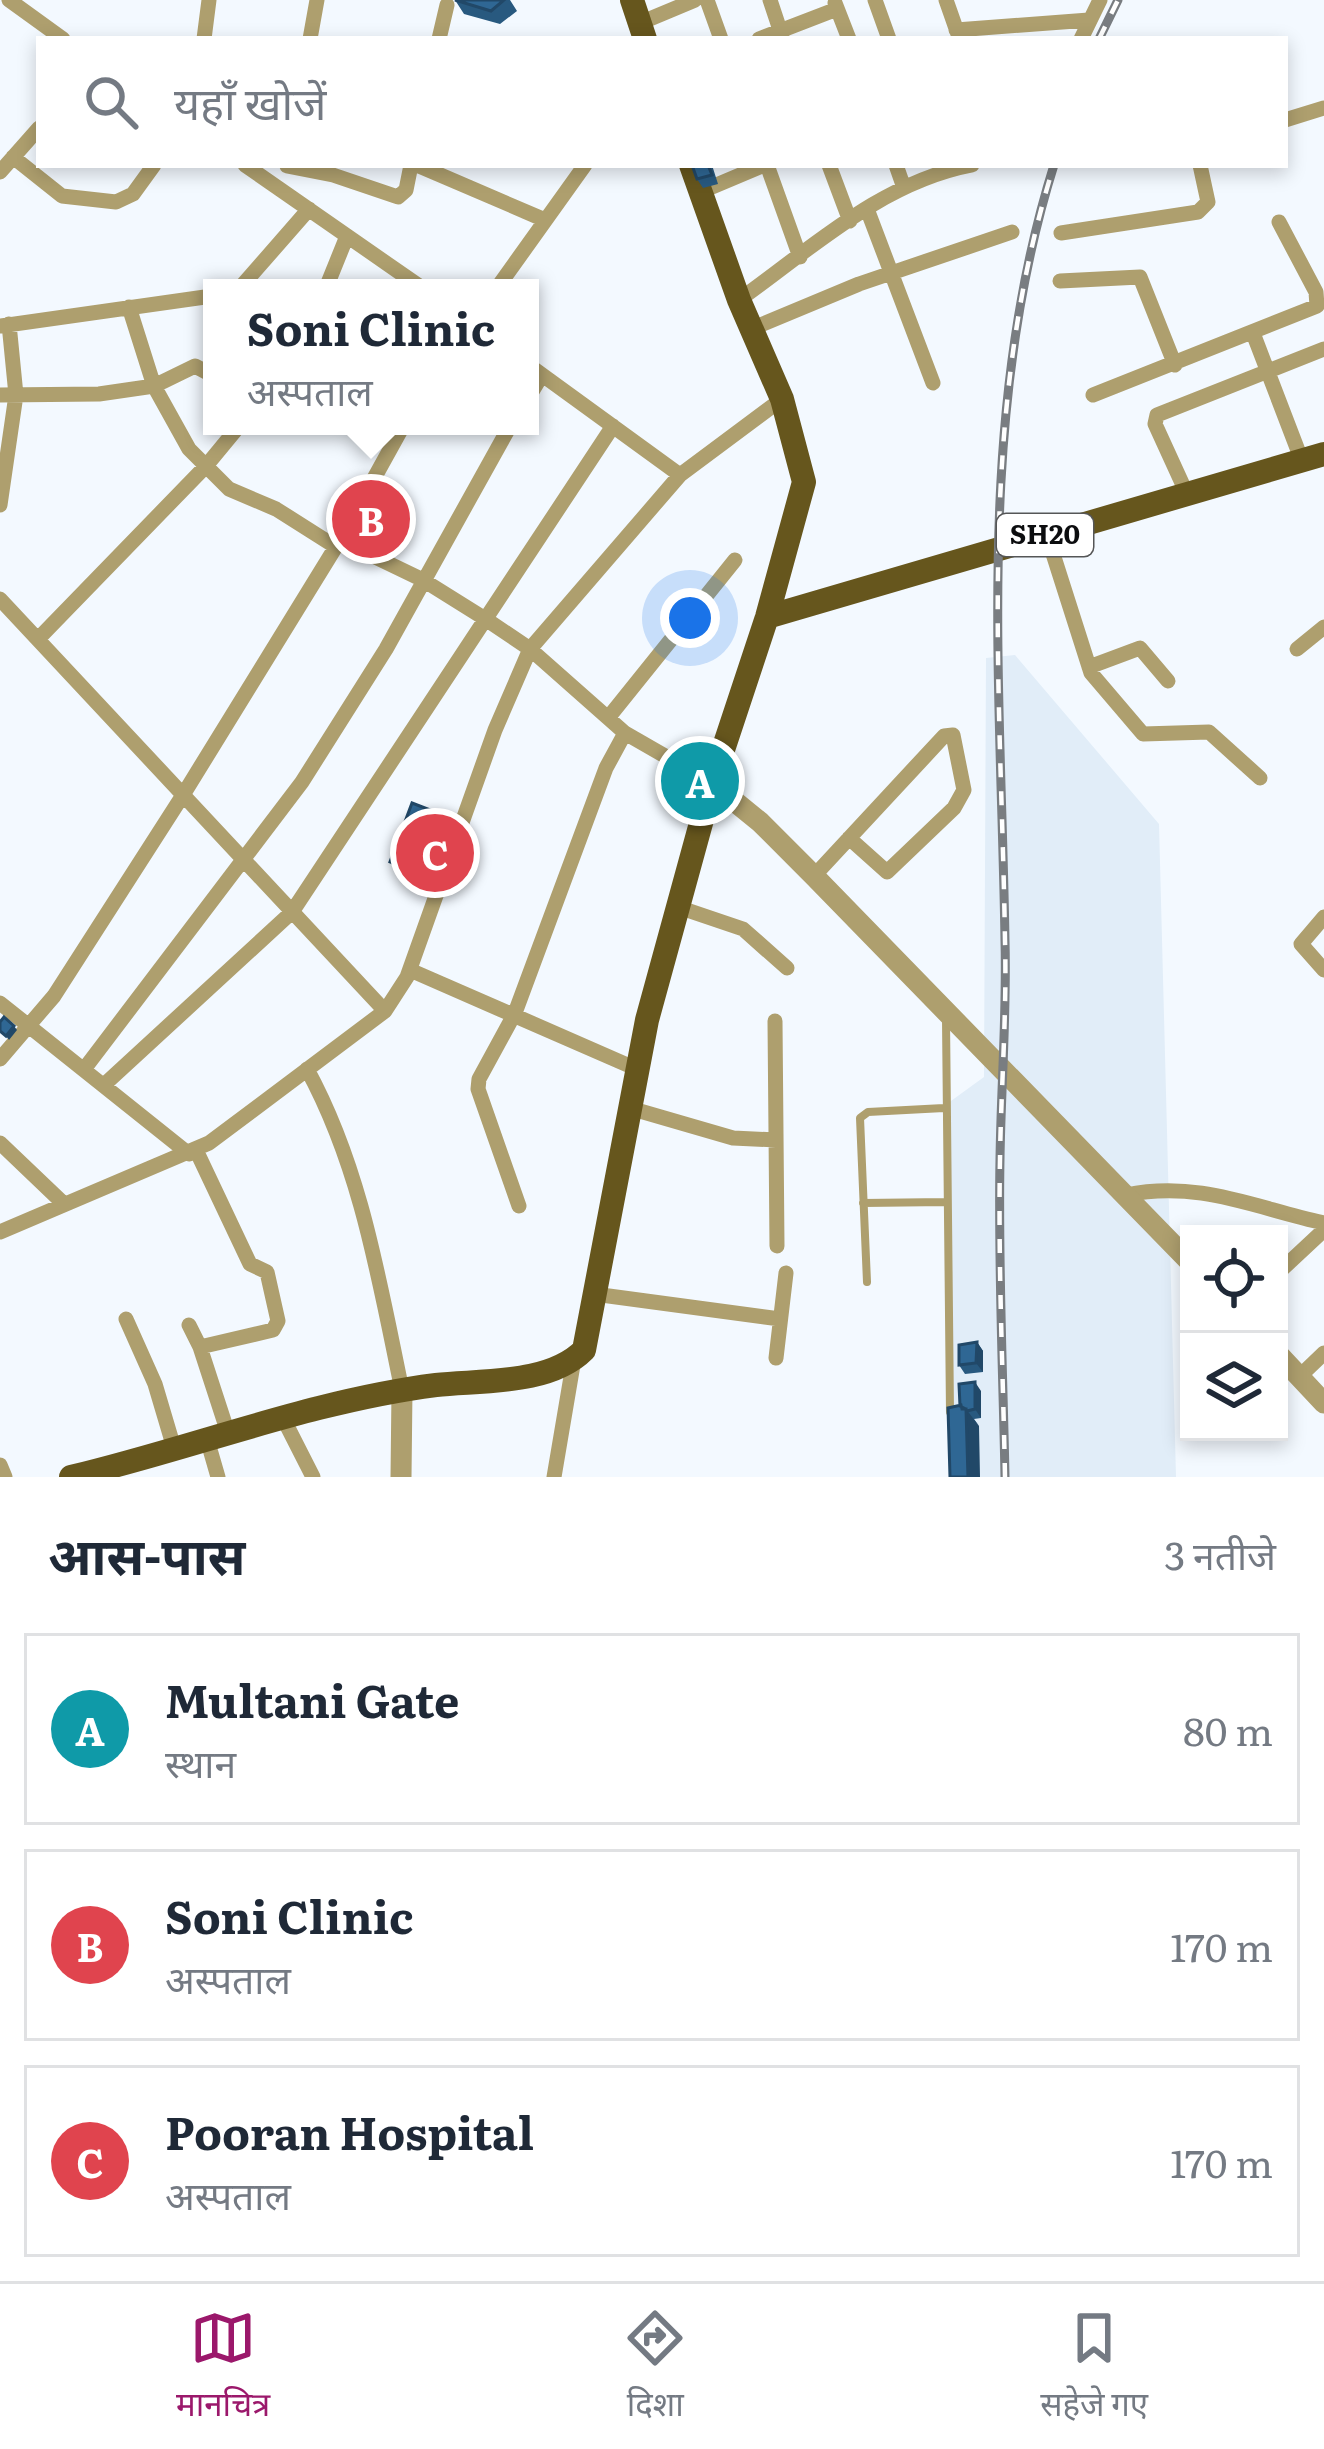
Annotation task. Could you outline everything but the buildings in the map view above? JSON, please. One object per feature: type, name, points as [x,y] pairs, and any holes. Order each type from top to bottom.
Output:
[{"type":"main road","points":[[71,1477],[128,1469],[174,1448],[402,1390],[550,1372],[584,1350],[647,1019],[712,783],[767,617],[804,482],[782,399],[739,300],[692,168]]},
{"type":"main road","name":"SH20","points":[[767,617],[1313,457]]},
{"type":"street","points":[[204,36],[209,0]]},
{"type":"street","points":[[310,36],[316,0]]},
{"type":"street","points":[[639,21],[695,0]]},
{"type":"street","points":[[707,0],[720,36]]},
{"type":"street","points":[[770,0],[781,35],[836,4],[848,36]]},
{"type":"street","points":[[874,0],[888,36]]},
{"type":"street","points":[[946,0],[958,34],[1089,20]]},
{"type":"street","points":[[1082,36],[1100,0]]},
{"type":"street","points":[[4,1],[58,36]]},
{"type":"street","points":[[440,36],[447,4]]},
{"type":"street","points":[[1288,119],[1324,109]]},
{"type":"street","points":[[0,172],[36,131]]},
{"type":"street","points":[[13,157],[62,196],[116,202],[134,194],[152,168]]},
{"type":"street","points":[[249,168],[409,279]]},
{"type":"street","points":[[281,190],[286,168]]},
{"type":"street","points":[[297,168],[398,197],[406,190],[413,168]]},
{"type":"street","points":[[421,168],[545,220]]},
{"type":"street","points":[[503,279],[583,168]]},
{"type":"street","points":[[700,192],[758,168]]},
{"type":"street","points":[[766,168],[800,257]]},
{"type":"street","points":[[830,168],[850,221]]},
{"type":"street","points":[[897,168],[903,184]]},
{"type":"street","points":[[739,300],[903,184],[937,168]]},
{"type":"street","points":[[1061,233],[1198,212],[1208,202],[1201,168]]},
{"type":"street","points":[[248,279],[309,209]]},
{"type":"street","points":[[867,209],[932,383]]},
{"type":"street","points":[[1093,395],[1313,310],[1319,301],[1279,222]]},
{"type":"street","points":[[751,329],[1012,232]]},
{"type":"street","points":[[330,279],[347,236]]},
{"type":"street","points":[[1060,281],[1141,277],[1175,365]]},
{"type":"street","points":[[0,506],[8,395],[5,325],[203,297]]},
{"type":"street","points":[[129,308],[154,386],[182,440],[229,489],[423,580],[530,649],[625,733],[712,783],[814,876],[1180,1252]]},
{"type":"street","points":[[1253,333],[1313,457]]},
{"type":"street","points":[[1187,494],[1155,424],[1157,415],[1324,350]]},
{"type":"street","points":[[8,395],[99,394],[154,386],[195,366],[203,370]]},
{"type":"street","points":[[539,373],[680,475]]},
{"type":"street","points":[[0,1232],[192,1152],[385,1011],[410,970],[495,730],[530,649],[680,475],[782,399]]},
{"type":"street","points":[[105,1084],[292,912],[613,426]]},
{"type":"street","points":[[39,638],[232,435]]},
{"type":"street","points":[[0,1059],[32,1026],[183,795],[338,543],[398,435]]},
{"type":"street","points":[[85,1068],[302,782],[386,649],[506,435]]},
{"type":"street","points":[[1047,535],[1089,667],[1146,736],[1209,732],[1260,778]]},
{"type":"street","points":[[608,718],[735,560]]},
{"type":"street","points":[[2,605],[39,638],[385,1011]]},
{"type":"street","points":[[1297,649],[1324,627]]},
{"type":"street","points":[[1089,667],[1140,648],[1168,680]]},
{"type":"street","points":[[519,1206],[478,1083],[513,1017],[606,768],[625,733]]},
{"type":"street","points":[[814,876],[849,838],[944,736],[953,735],[963,794],[938,824],[887,872],[849,838]]},
{"type":"street","points":[[678,907],[743,929],[787,968]]},
{"type":"street","points":[[1324,917],[1301,944],[1324,970]]},
{"type":"street","points":[[410,970],[639,1070]]},
{"type":"street","points":[[0,1003],[192,1152],[250,1264],[267,1272],[278,1321],[273,1330],[200,1347]]},
{"type":"street","points":[[775,1021],[777,1246]]},
{"type":"street","points":[[308,1069],[353,1176],[376,1264],[402,1390],[401,1477]]},
{"type":"street","points":[[633,1109],[733,1138],[776,1140]]},
{"type":"street","points":[[0,1143],[64,1204]]},
{"type":"street","points":[[1126,1195],[1154,1191],[1222,1194],[1323,1232],[1288,1264]]},
{"type":"street","points":[[776,1358],[786,1273]]},
{"type":"street","points":[[594,1294],[780,1319]]},
{"type":"street","points":[[127,1319],[174,1448]]},
{"type":"street","points":[[189,1325],[200,1347],[218,1436],[218,1477]]},
{"type":"street","points":[[1299,1377],[1324,1353]]},
{"type":"street","points":[[554,1477],[574,1359]]},
{"type":"street","points":[[1288,1365],[1324,1402]]},
{"type":"street","points":[[284,1418],[314,1477]]},
{"type":"street","points":[[0,1465],[5,1477]]},
{"type":"lane","points":[[946,1012],[951,1431]]},
{"type":"lane","points":[[867,1282],[861,1116],[944,1108]]},
{"type":"lane","points":[[863,1203],[946,1202]]},
{"type":"shaded area","points":[[1015,655],[1159,824],[1176,1477],[951,1477],[944,1106],[984,1077],[986,658]]},
{"type":"railway","points":[[1100,36],[1118,0]]},
{"type":"railway","points":[[1005,1477],[1000,1278],[1005,968],[998,550],[1012,356],[1029,260],[1053,168]]},
{"type":"place","name":"Soni Clinic","points":[[371,519]]},
{"type":"place","name":"Multani Gate","points":[[700,781]]},
{"type":"place","name":"Pooran Hospital","points":[[435,853]]}]
